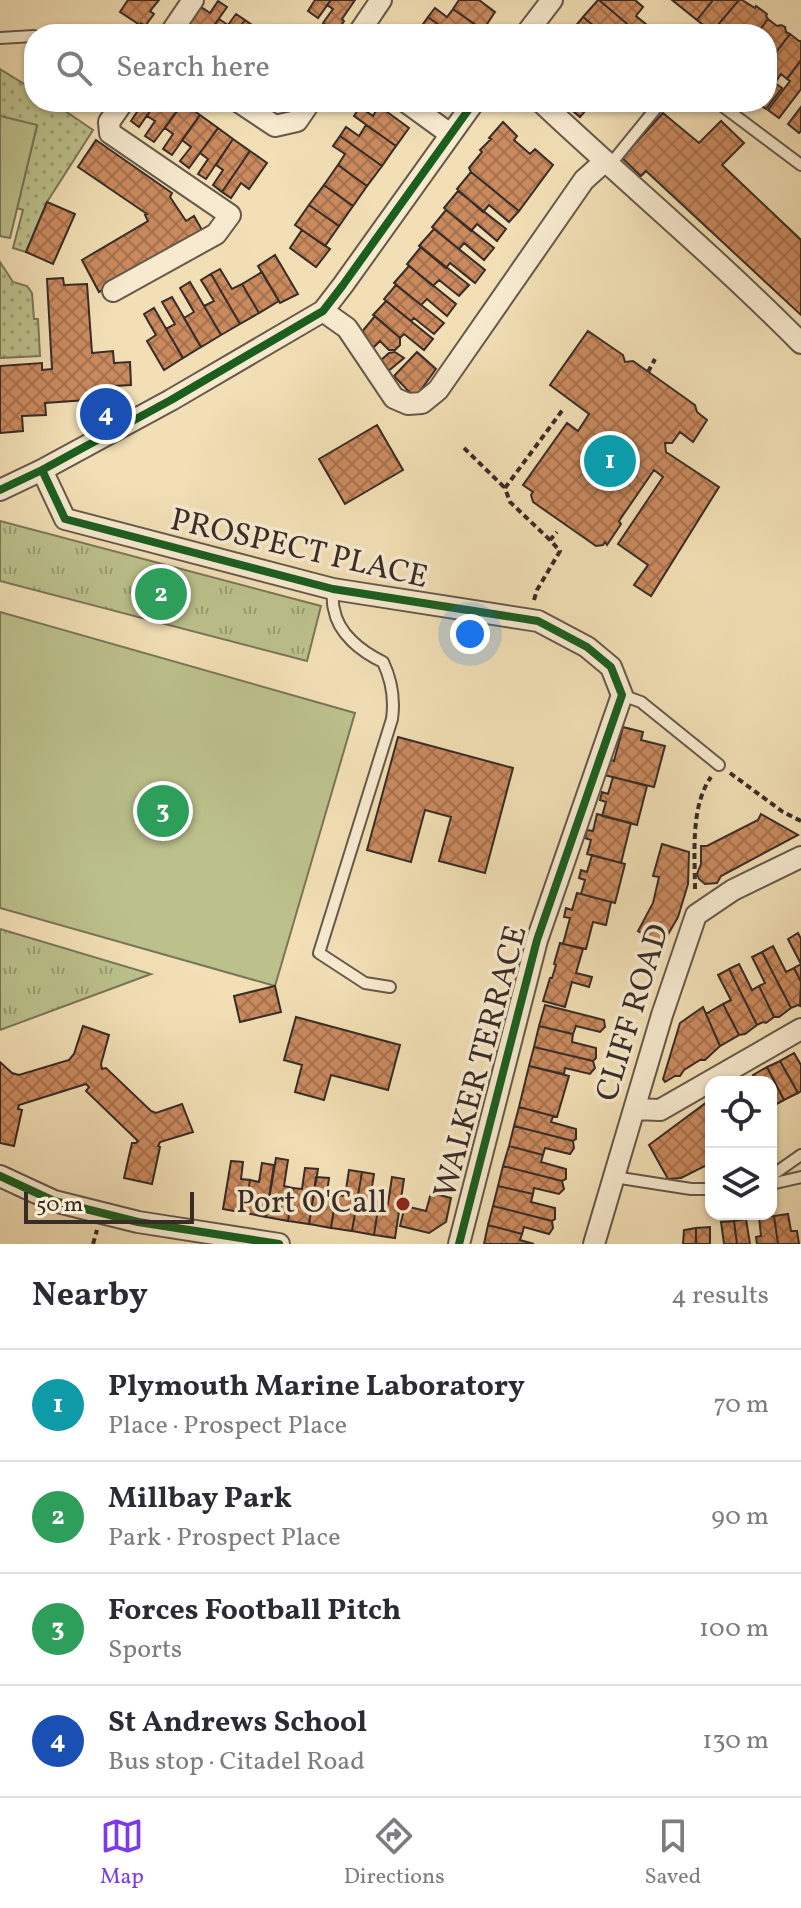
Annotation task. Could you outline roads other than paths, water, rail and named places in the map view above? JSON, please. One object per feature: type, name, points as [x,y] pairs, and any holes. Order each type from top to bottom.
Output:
[{"type":"street","points":[[177,24],[193,0]]},
{"type":"street","points":[[365,24],[381,0]]},
{"type":"street","points":[[534,24],[552,0]]},
{"type":"street","points":[[113,291],[216,234],[230,215],[110,133],[109,122],[116,112]]},
{"type":"street","points":[[254,112],[275,126],[297,121],[303,112]]},
{"type":"street","points":[[420,112],[450,134]]},
{"type":"street","points":[[0,490],[171,400],[323,311],[466,112]]},
{"type":"street","points":[[552,112],[801,343]]},
{"type":"street","points":[[323,311],[347,328],[394,398],[408,404],[422,403],[438,390],[584,180],[607,164]]},
{"type":"street","name":"PROSPECT PLACE","points":[[42,470],[65,519],[333,589],[538,621],[587,647],[611,667],[622,695]]},
{"type":"street","name":"WALKER TERRACE","points":[[459,1244],[537,940],[622,695]]},
{"type":"street","name":"CLIFF ROAD","points":[[594,1244],[666,1002],[695,916],[733,890],[801,857]]},
{"type":"street","points":[[635,1109],[660,1110],[801,1029]]},
{"type":"street","points":[[0,1176],[54,1201],[138,1222],[279,1244]]},
{"type":"lane","points":[[0,38],[24,37]]},
{"type":"lane","points":[[607,164],[652,112]]},
{"type":"lane","points":[[730,112],[801,165]]},
{"type":"lane","points":[[333,589],[334,611],[345,634],[366,654],[383,662],[394,701],[392,719],[319,953],[365,983],[390,987]]},
{"type":"lane","points":[[622,695],[641,702],[719,765]]},
{"type":"lane","points":[[777,1172],[801,1155]]},
{"type":"lane","points":[[614,1177],[705,1189]]},
{"type":"lane","points":[[777,1183],[801,1177]]},
{"type":"place","name":"St Andrews School","points":[[106,414]]},
{"type":"place","name":"Plymouth Marine Laboratory","points":[[610,461]]},
{"type":"place","name":"Millbay Park","points":[[161,594]]},
{"type":"place","name":"Forces Football Pitch","points":[[163,811]]},
{"type":"place","name":"Port O'Call","points":[[403,1204]]}]
